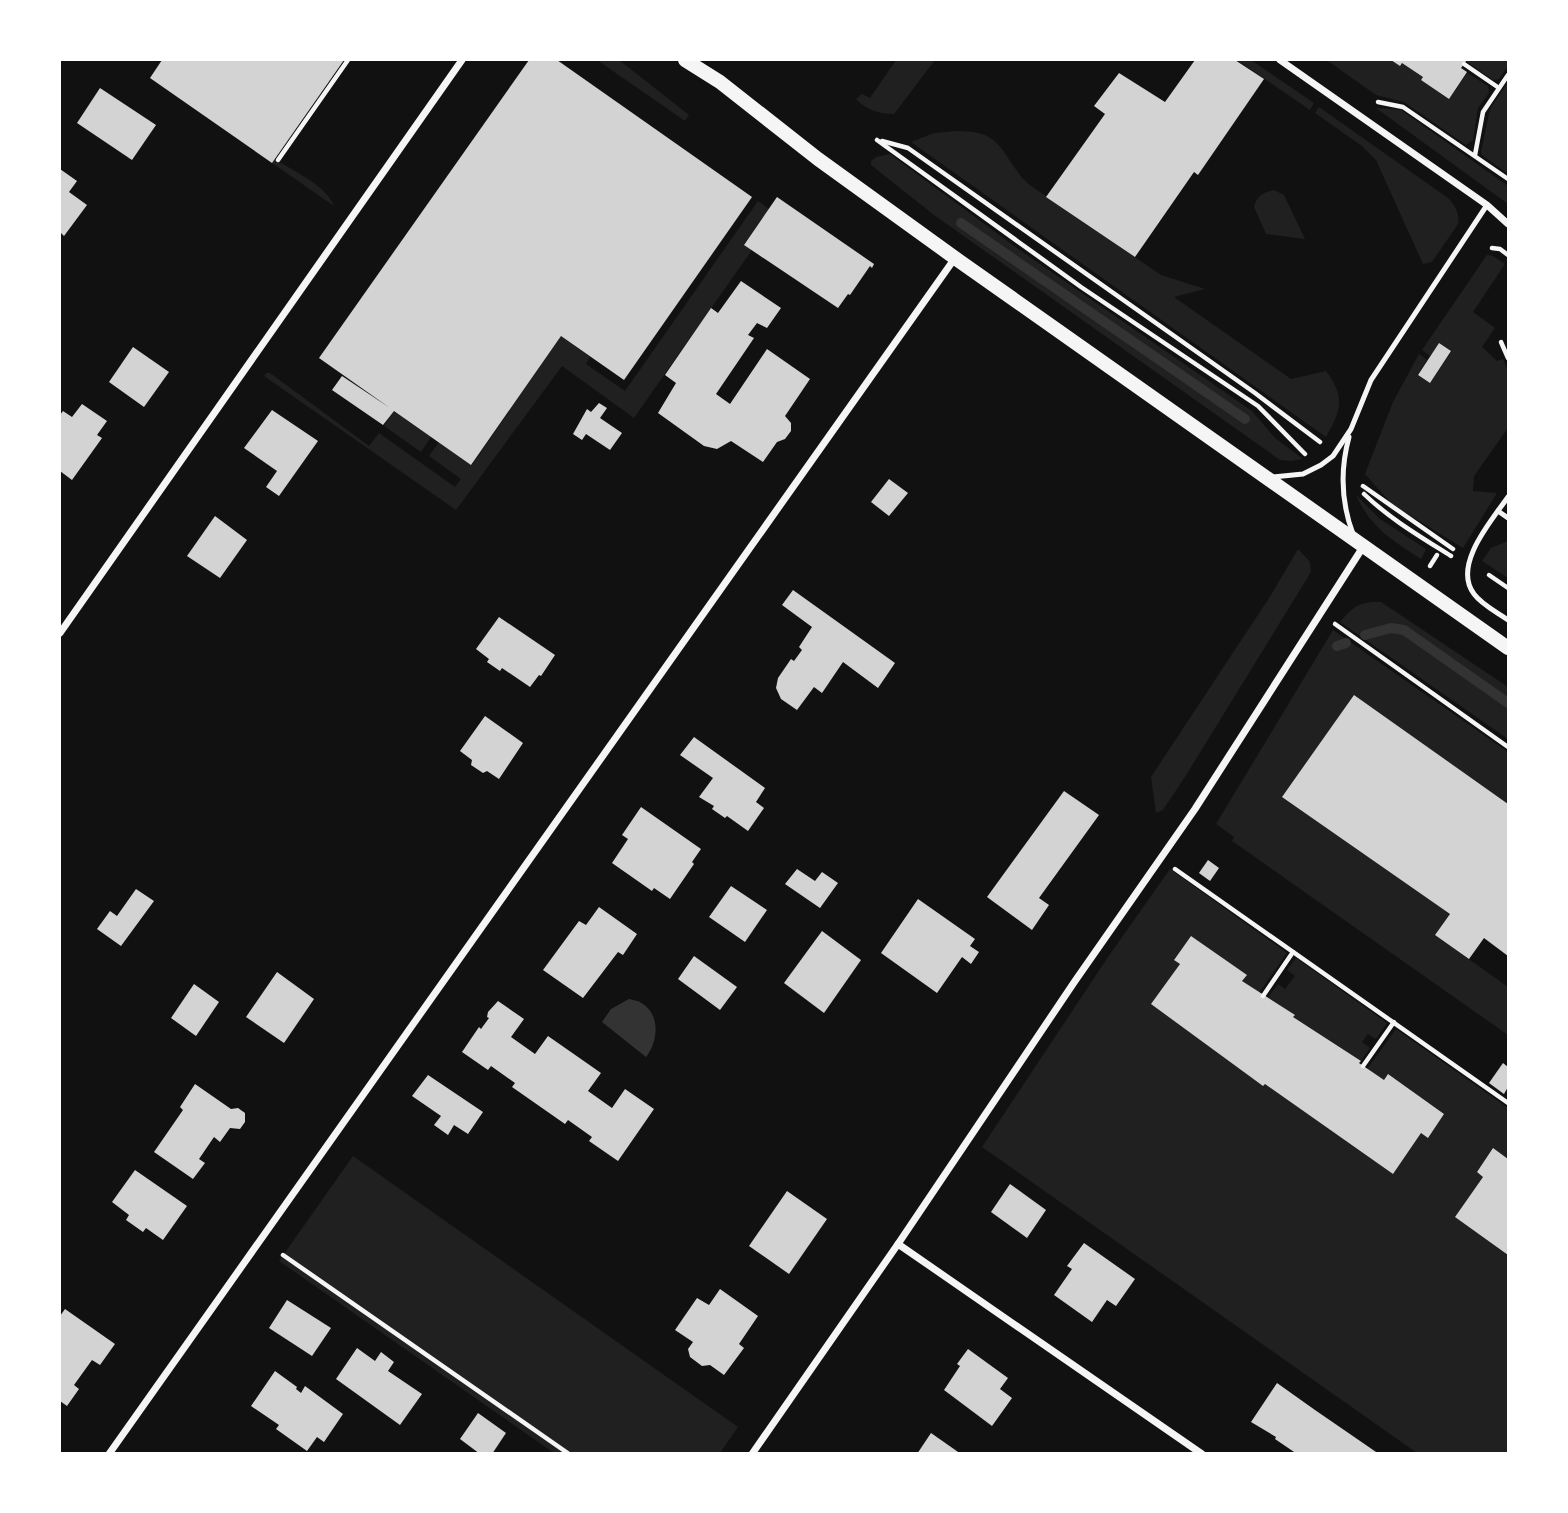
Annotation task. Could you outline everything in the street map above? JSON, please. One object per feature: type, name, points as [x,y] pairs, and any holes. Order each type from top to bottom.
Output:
[{"type":"main road","points":[[685,60],[720,82],[818,159],[955,258],[1508,648]]},
{"type":"street","points":[[60,633],[462,60]]},
{"type":"street","points":[[1280,60],[1488,205],[1508,224]]},
{"type":"street","points":[[108,1454],[955,258]]},
{"type":"street","points":[[752,1454],[898,1244],[1074,981],[1195,809],[1360,545]]},
{"type":"street","points":[[898,1244],[1202,1454]]},
{"type":"lane","points":[[1360,545],[1348,520],[1343,480],[1351,429],[1371,380],[1488,205]]},
{"type":"lane","points":[[1264,477],[1303,474],[1321,465],[1333,456],[1351,429]]},
{"type":"lane","points":[[1508,497],[1474,546],[1469,562],[1468,582],[1474,594],[1508,620]]},
{"type":"lane","points":[[1498,511],[1508,518]]},
{"type":"path","points":[[278,160],[348,60]]},
{"type":"path","points":[[1464,64],[1499,88]]},
{"type":"path","points":[[1475,155],[1483,112],[1508,75]]},
{"type":"path","points":[[1377,102],[1403,107],[1508,179]]},
{"type":"path","points":[[1321,465],[1304,453],[1258,406],[1082,287],[877,140],[908,148],[1255,393],[1318,440],[1333,456]]},
{"type":"path","points":[[1492,248],[1500,249],[1508,255]]},
{"type":"path","points":[[1501,342],[1508,358]]},
{"type":"path","points":[[1343,467],[1368,493],[1508,588]]},
{"type":"path","points":[[1343,480],[1428,543]]},
{"type":"path","points":[[1332,622],[1508,747]]},
{"type":"path","points":[[1160,858],[1508,1103]]},
{"type":"path","points":[[1263,996],[1293,952]]},
{"type":"path","points":[[1363,1066],[1394,1022]]},
{"type":"path","points":[[283,1255],[569,1454]]},
{"type":"shaded area","points":[[597,60],[619,60],[689,115],[685,121]]},
{"type":"shaded area","points":[[896,60],[935,60],[894,114],[874,111],[860,103],[856,99],[862,94],[870,98]]},
{"type":"shaded area","points":[[1237,60],[1251,60],[1314,103],[1310,110]]},
{"type":"shaded area","points":[[1329,60],[1391,60],[1400,66],[1402,63],[1449,99],[1467,73],[1488,86],[1489,93],[1478,108],[1473,140],[1466,145],[1404,102],[1376,95]]},
{"type":"shaded area","points":[[1467,60],[1508,60],[1508,66],[1499,79],[1493,80]]},
{"type":"shaded area","points":[[1508,82],[1508,174],[1481,152],[1490,109]]},
{"type":"shaded area","points":[[1319,107],[1453,204],[1458,213],[1458,224],[1432,262],[1423,264],[1376,160],[1362,146],[1315,113]]},
{"type":"shaded area","points":[[1376,108],[1401,110],[1508,186],[1508,204]]},
{"type":"shaded area","points":[[956,131],[989,137],[1032,187],[1161,275],[1205,289],[1174,297],[1291,379],[1326,371],[1337,389],[1339,404],[1326,437],[911,142],[934,133]]},
{"type":"shaded area","points":[[890,154],[1014,246],[1252,411],[1275,438],[1303,459],[1280,460],[934,215],[871,165],[871,161],[876,157]]},
{"type":"shaded area","points":[[274,159],[324,191],[334,206],[272,163]]},
{"type":"shaded area","points":[[1274,190],[1284,195],[1305,239],[1266,234],[1254,207],[1261,195]]},
{"type":"shaded area","points":[[758,201],[769,209],[744,244],[752,250],[634,418],[562,366],[456,510],[264,376],[270,373],[369,446],[379,433],[455,487],[461,479],[429,456],[439,442],[472,465],[561,336],[590,357],[586,364],[625,391]]},
{"type":"shaded area","points":[[1487,255],[1505,264],[1473,312],[1495,328],[1482,347],[1497,361],[1503,359],[1508,371],[1508,428],[1474,476],[1473,491],[1497,493],[1463,548],[1392,504],[1365,474],[1393,402],[1419,354],[1427,360],[1417,375],[1430,383],[1452,351],[1439,343],[1430,356],[1422,350]]},
{"type":"shaded area","points":[[394,411],[431,437],[421,452],[384,426]]},
{"type":"shaded area","points":[[1356,495],[1380,519],[1426,549],[1421,559],[1375,525]]},
{"type":"shaded area","points":[[1508,541],[1508,578],[1482,561],[1491,548]]},
{"type":"shaded area","points":[[1298,549],[1310,562],[1311,572],[1185,777],[1163,810],[1156,813],[1151,777],[1271,595]]},
{"type":"shaded area","points":[[1368,602],[1381,602],[1508,687],[1508,739],[1340,622],[1358,606]]},
{"type":"shaded area","points":[[1333,630],[1508,752],[1508,804],[1354,695],[1283,797],[1450,914],[1435,935],[1508,987],[1508,1035],[1232,841],[1234,837],[1216,824]]},
{"type":"shaded area","points":[[1170,869],[1287,953],[1259,993],[1242,981],[1246,975],[1191,936],[1174,959],[1180,964],[1152,1004],[1263,1086],[1265,1084],[1393,1174],[1421,1133],[1428,1137],[1444,1114],[1388,1074],[1384,1080],[1367,1069],[1396,1029],[1508,1108],[1508,1159],[1493,1149],[1477,1172],[1483,1177],[1455,1217],[1508,1255],[1508,1453],[1417,1453],[982,1147]]},
{"type":"shaded area","points":[[1296,958],[1387,1023],[1376,1039],[1368,1034],[1362,1042],[1370,1048],[1361,1061],[1293,1017],[1294,1015],[1268,997],[1278,984],[1285,989],[1295,976],[1287,970]]},
{"type":"shaded area","points":[[629,999],[647,1007],[655,1022],[654,1040],[646,1057],[602,1022],[611,1009]]},
{"type":"shaded area","points":[[353,1156],[738,1427],[720,1453],[554,1453],[279,1261]]},
{"type":"building","points":[[162,60],[344,60],[272,163],[150,78]]},
{"type":"building","points":[[529,60],[557,60],[752,197],[624,380],[561,336],[471,465],[394,411],[383,425],[332,390],[342,376],[390,408],[319,358]]},
{"type":"building","points":[[1195,60],[1235,60],[1264,79],[1198,175],[1194,172],[1135,257],[1046,197],[1105,114],[1094,106],[1119,73],[1165,102]]},
{"type":"building","points":[[1391,60],[1467,60],[1461,68],[1467,72],[1449,99],[1421,80],[1423,77],[1402,63],[1400,66]]},
{"type":"building","points":[[100,88],[156,125],[132,160],[77,123]]},
{"type":"building","points":[[60,169],[77,181],[69,192],[87,205],[64,236],[60,232]]},
{"type":"building","points":[[777,197],[874,264],[838,308],[744,245]]},
{"type":"building","points":[[741,281],[781,308],[767,328],[757,323],[748,335],[754,338],[716,394],[730,404],[767,349],[810,379],[785,416],[791,423],[791,431],[785,439],[777,442],[763,462],[731,441],[717,449],[704,446],[658,413],[676,383],[665,375],[711,308],[718,313]]},
{"type":"building","points":[[1439,343],[1451,351],[1430,383],[1418,375]]},
{"type":"building","points":[[133,347],[169,372],[144,407],[109,382]]},
{"type":"building","points":[[599,403],[607,408],[600,418],[622,433],[610,450],[586,434],[582,440],[573,434],[587,409],[591,412]]},
{"type":"building","points":[[82,404],[107,421],[97,435],[102,438],[72,480],[60,471],[60,415],[63,411],[72,417]]},
{"type":"building","points":[[272,410],[318,441],[279,496],[266,487],[277,471],[244,448]]},
{"type":"building","points":[[889,479],[908,493],[889,516],[871,502]]},
{"type":"building","points":[[215,516],[247,540],[220,578],[187,556]]},
{"type":"building","points":[[793,590],[895,663],[878,688],[843,662],[822,693],[814,687],[797,710],[781,699],[776,688],[778,678],[791,659],[794,661],[802,650],[799,647],[812,627],[782,605]]},
{"type":"building","points":[[499,617],[555,655],[530,687],[502,668],[500,671],[487,662],[489,659],[476,649]]},
{"type":"building","points":[[1354,695],[1508,804],[1508,956],[1484,938],[1469,959],[1435,935],[1450,914],[1282,797]]},
{"type":"building","points":[[485,716],[523,743],[499,779],[471,765],[472,760],[460,751]]},
{"type":"building","points":[[694,737],[765,788],[756,802],[764,808],[748,831],[712,809],[714,806],[699,797],[713,778],[680,755]]},
{"type":"building","points":[[1064,791],[1099,815],[1039,898],[1049,905],[1032,930],[987,897]]},
{"type":"building","points":[[641,807],[701,849],[670,899],[654,888],[652,891],[612,863],[628,839],[622,835]]},
{"type":"building","points":[[1208,860],[1219,868],[1210,881],[1199,873]]},
{"type":"building","points":[[797,869],[815,881],[822,872],[838,883],[820,908],[785,884]]},
{"type":"building","points":[[731,886],[767,910],[745,942],[709,917]]},
{"type":"building","points":[[136,889],[154,901],[121,946],[97,929],[110,911],[117,916]]},
{"type":"building","points":[[918,899],[975,939],[970,946],[979,952],[971,964],[962,957],[937,993],[881,953]]},
{"type":"building","points":[[599,907],[637,934],[623,955],[618,952],[583,998],[543,970],[579,921],[586,925]]},
{"type":"building","points":[[822,931],[861,960],[824,1013],[784,983]]},
{"type":"building","points":[[1191,936],[1247,975],[1242,981],[1295,1015],[1293,1017],[1361,1061],[1359,1063],[1384,1080],[1388,1074],[1444,1114],[1428,1138],[1421,1133],[1393,1174],[1265,1084],[1263,1086],[1151,1004],[1180,964],[1174,960]]},
{"type":"building","points":[[694,956],[737,987],[720,1010],[678,979]]},
{"type":"building","points":[[277,972],[314,999],[284,1043],[246,1017]]},
{"type":"building","points":[[194,984],[219,1002],[196,1036],[171,1018]]},
{"type":"building","points":[[498,1001],[524,1019],[511,1037],[535,1054],[548,1036],[601,1073],[588,1091],[612,1108],[625,1089],[654,1109],[618,1161],[589,1141],[592,1137],[568,1120],[565,1124],[512,1087],[515,1083],[491,1066],[488,1070],[462,1052],[479,1027],[481,1029],[489,1018],[488,1012]]},
{"type":"building","points":[[1503,1063],[1508,1067],[1508,1087],[1504,1094],[1489,1083]]},
{"type":"building","points":[[428,1075],[483,1112],[468,1134],[454,1125],[448,1135],[434,1125],[441,1116],[412,1096]]},
{"type":"building","points":[[195,1084],[231,1109],[238,1108],[245,1113],[245,1122],[240,1129],[230,1128],[220,1142],[214,1137],[199,1159],[205,1163],[193,1179],[154,1152],[183,1110],[180,1107]]},
{"type":"building","points":[[1493,1148],[1508,1159],[1508,1255],[1455,1217],[1483,1177],[1477,1172]]},
{"type":"building","points":[[135,1170],[187,1206],[163,1240],[146,1228],[143,1232],[126,1220],[129,1215],[112,1202]]},
{"type":"building","points":[[1010,1184],[1046,1210],[1027,1238],[991,1212]]},
{"type":"building","points":[[787,1191],[827,1219],[789,1274],[749,1246]]},
{"type":"building","points":[[1084,1243],[1135,1279],[1116,1306],[1107,1300],[1092,1322],[1054,1295],[1072,1269],[1067,1266]]},
{"type":"building","points":[[720,1289],[758,1316],[739,1344],[744,1348],[724,1375],[710,1365],[702,1366],[690,1357],[688,1349],[693,1342],[675,1330],[697,1298],[709,1305]]},
{"type":"building","points":[[287,1300],[331,1328],[312,1356],[269,1328]]},
{"type":"building","points":[[65,1309],[115,1344],[100,1365],[92,1360],[74,1385],[79,1389],[67,1406],[60,1401],[60,1316]]},
{"type":"building","points":[[357,1348],[375,1361],[381,1352],[394,1362],[388,1371],[422,1394],[400,1425],[336,1379]]},
{"type":"building","points":[[968,1349],[1008,1378],[1000,1389],[1012,1398],[992,1426],[944,1390]]},
{"type":"building","points":[[275,1371],[301,1393],[305,1386],[343,1414],[324,1442],[317,1437],[307,1451],[276,1429],[279,1425],[251,1406]]},
{"type":"building","points":[[1277,1383],[1379,1454],[1297,1454],[1275,1439],[1276,1437],[1251,1422]]},
{"type":"building","points":[[478,1413],[506,1433],[492,1454],[480,1454],[460,1439]]},
{"type":"building","points":[[931,1433],[961,1454],[917,1454]]},
{"type":"waterway","points":[[961,223],[1245,419]]},
{"type":"waterway","points":[[1365,635],[1391,628],[1404,630],[1508,703]]},
{"type":"waterway","points":[[1337,646],[1346,643]]}]
